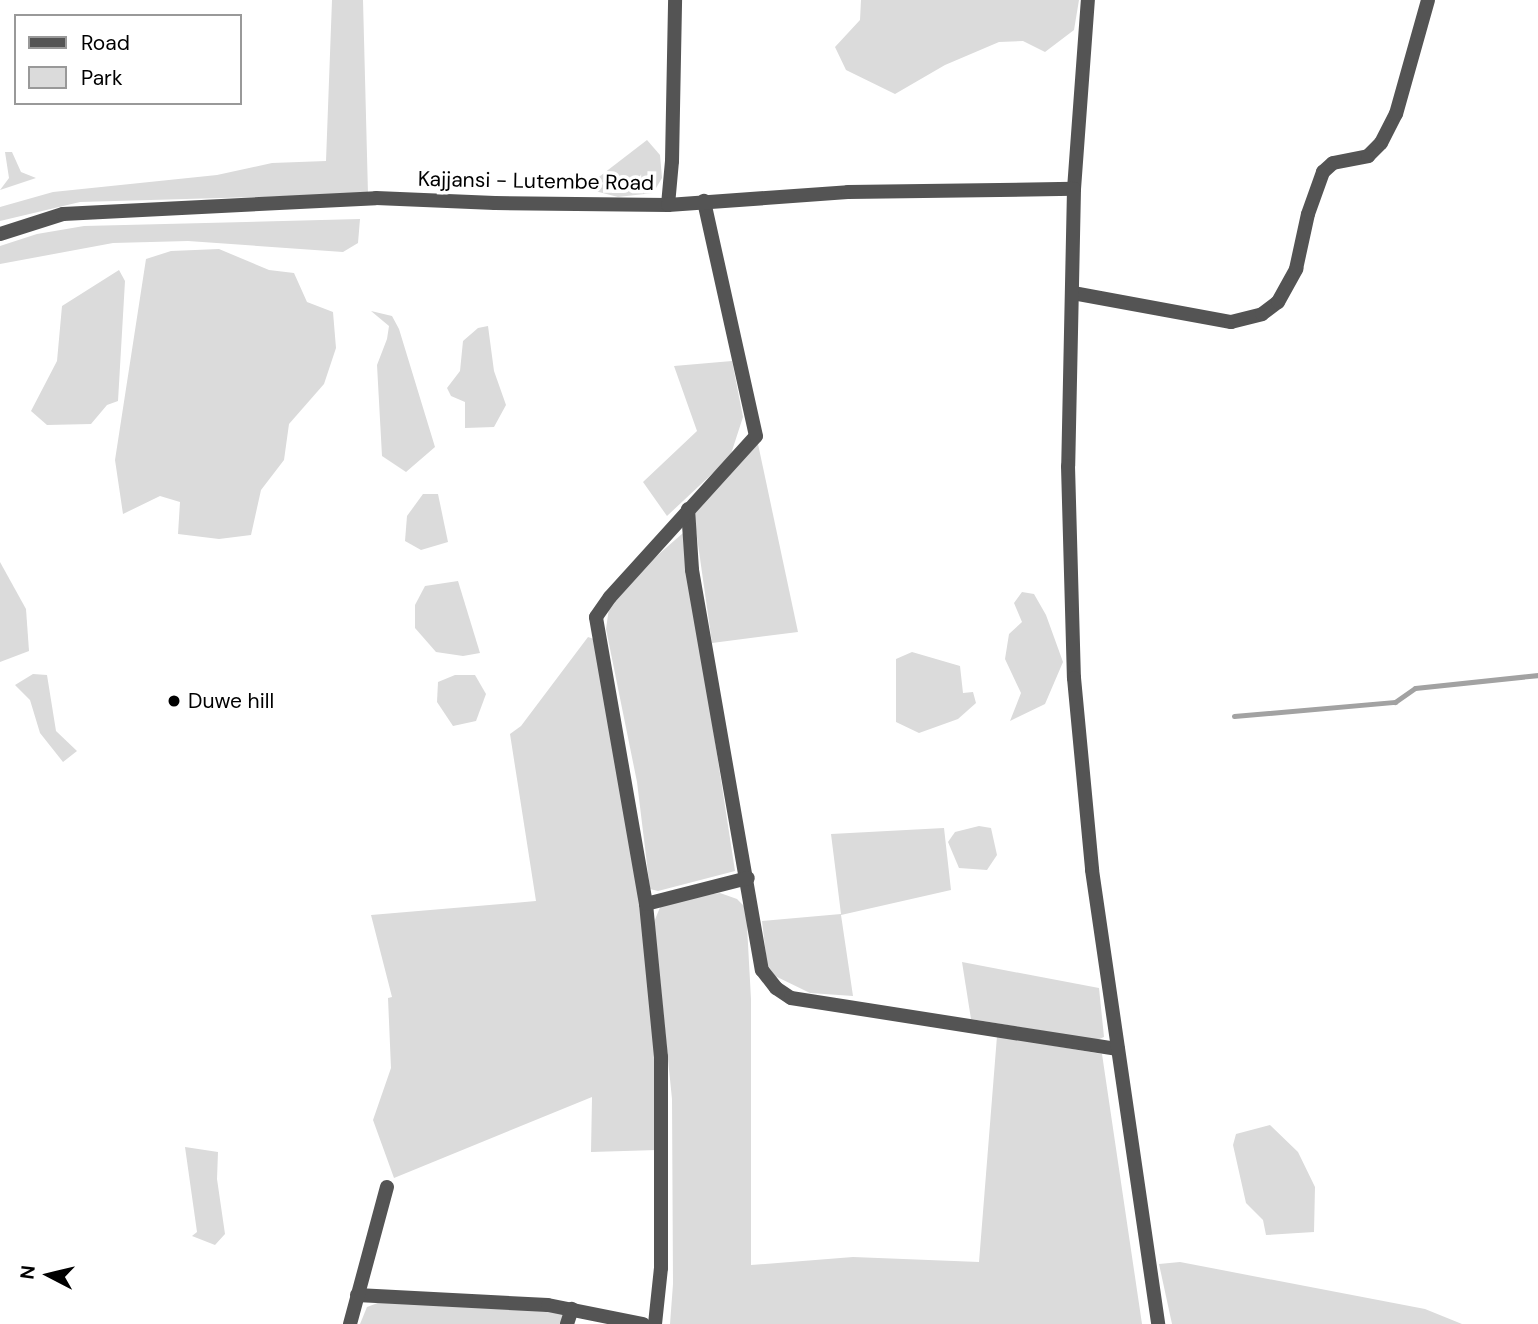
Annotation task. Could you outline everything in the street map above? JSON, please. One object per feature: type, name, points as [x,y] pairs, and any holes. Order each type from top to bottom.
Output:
[{"type":"street","points":[[668,205],[672,161],[675,0]]},
{"type":"street","points":[[1088,0],[1074,189],[1068,466],[1073,666],[1092,870],[1158,1324]]},
{"type":"street","points":[[1073,293],[1231,322],[1262,314],[1278,302],[1296,269],[1308,214],[1323,172],[1332,163],[1368,156],[1381,143],[1396,114],[1428,0]]},
{"type":"street","name":"Kajjansi - Lutembe Road","points":[[0,234],[63,214],[376,198],[507,204],[668,205],[848,192],[1074,189]]},
{"type":"street","points":[[655,1324],[661,1268],[663,1108],[646,904],[596,617],[610,597],[756,436],[704,201]]},
{"type":"street","points":[[688,509],[692,570],[762,970],[776,988],[791,998],[1118,1049]]},
{"type":"street","points":[[646,904],[748,878]]},
{"type":"street","points":[[350,1324],[387,1187]]},
{"type":"street","points":[[357,1295],[461,1299],[572,1309],[643,1324]]},
{"type":"street","points":[[567,1324],[572,1309]]},
{"type":"green space","points":[[332,0],[363,0],[368,194],[80,202],[0,221],[0,207],[53,192],[217,175],[272,163],[326,161]]},
{"type":"green space","points":[[861,0],[1079,0],[1074,30],[1045,52],[1023,41],[999,42],[945,65],[895,94],[846,70],[835,47],[860,20]]},
{"type":"green space","points":[[647,140],[660,155],[662,178],[653,193],[618,197],[595,191],[595,180]]},
{"type":"green space","points":[[5,152],[12,152],[21,172],[36,178],[0,190],[9,178]]},
{"type":"green space","points":[[360,219],[358,243],[343,252],[188,241],[113,243],[0,264],[0,246],[37,234],[84,226]]},
{"type":"green space","points":[[219,249],[269,270],[294,273],[307,302],[333,312],[336,348],[324,384],[289,424],[284,460],[261,490],[251,535],[219,539],[178,534],[180,502],[160,496],[123,514],[115,460],[146,259],[171,251]]},
{"type":"green space","points":[[119,270],[125,281],[118,401],[107,405],[91,424],[47,425],[31,411],[57,361],[62,306]]},
{"type":"green space","points":[[371,311],[392,316],[399,329],[435,447],[406,472],[382,456],[377,365],[389,326]]},
{"type":"green space","points":[[488,326],[494,371],[506,405],[494,427],[465,428],[465,402],[451,396],[447,388],[460,371],[463,341],[478,328]]},
{"type":"green space","points":[[732,361],[743,417],[730,457],[667,516],[643,482],[697,431],[674,366]]},
{"type":"green space","points":[[758,444],[798,632],[712,643],[694,516],[705,496]]},
{"type":"green space","points":[[423,494],[438,494],[448,542],[421,550],[405,541],[407,516]]},
{"type":"green space","points":[[683,533],[735,871],[658,891],[650,889],[637,782],[606,629],[609,608],[651,561]]},
{"type":"green space","points":[[0,562],[26,609],[29,651],[0,662]]},
{"type":"green space","points":[[458,581],[480,653],[463,656],[436,652],[415,628],[415,605],[425,586]]},
{"type":"green space","points":[[1022,592],[1034,594],[1046,615],[1063,662],[1045,704],[1010,721],[1021,693],[1005,659],[1009,634],[1022,622],[1014,603]]},
{"type":"green space","points":[[588,637],[594,639],[638,881],[659,1086],[657,1150],[591,1152],[592,1097],[394,1178],[373,1120],[391,1068],[388,998],[392,997],[371,915],[536,901],[510,734],[521,726]]},
{"type":"green space","points":[[912,652],[960,666],[963,693],[973,692],[976,703],[958,719],[919,733],[896,722],[896,659]]},
{"type":"green space","points":[[33,674],[47,675],[56,731],[77,751],[63,762],[40,733],[30,700],[15,685]]},
{"type":"green space","points":[[455,675],[475,675],[486,694],[476,721],[453,726],[437,702],[438,682]]},
{"type":"green space","points":[[979,826],[991,828],[997,855],[987,870],[959,868],[948,842],[955,832]]},
{"type":"green space","points":[[944,828],[951,890],[841,915],[853,996],[810,993],[775,976],[767,964],[762,921],[841,914],[831,834]]},
{"type":"green space","points":[[720,893],[737,899],[746,908],[751,999],[751,1265],[853,1257],[979,1262],[997,1036],[1102,1054],[1142,1324],[670,1324],[673,1284],[672,1099],[654,922],[661,905]]},
{"type":"green space","points":[[962,962],[1099,988],[1104,1037],[1097,1040],[971,1019]]},
{"type":"green space","points":[[1270,1125],[1298,1152],[1315,1187],[1314,1232],[1266,1235],[1263,1220],[1246,1203],[1233,1145],[1236,1134]]},
{"type":"green space","points":[[185,1147],[218,1152],[217,1179],[225,1234],[215,1245],[192,1236],[197,1232]]},
{"type":"green space","points":[[1180,1262],[1425,1309],[1462,1324],[1172,1324],[1159,1264]]},
{"type":"green space","points":[[383,1301],[565,1311],[562,1324],[360,1324],[367,1307]]},
{"type":"waterway","points":[[1234,716],[1395,702],[1415,688],[1538,675]]},
{"type":"place","name":"Duwe hill","points":[[174,701]]}]
